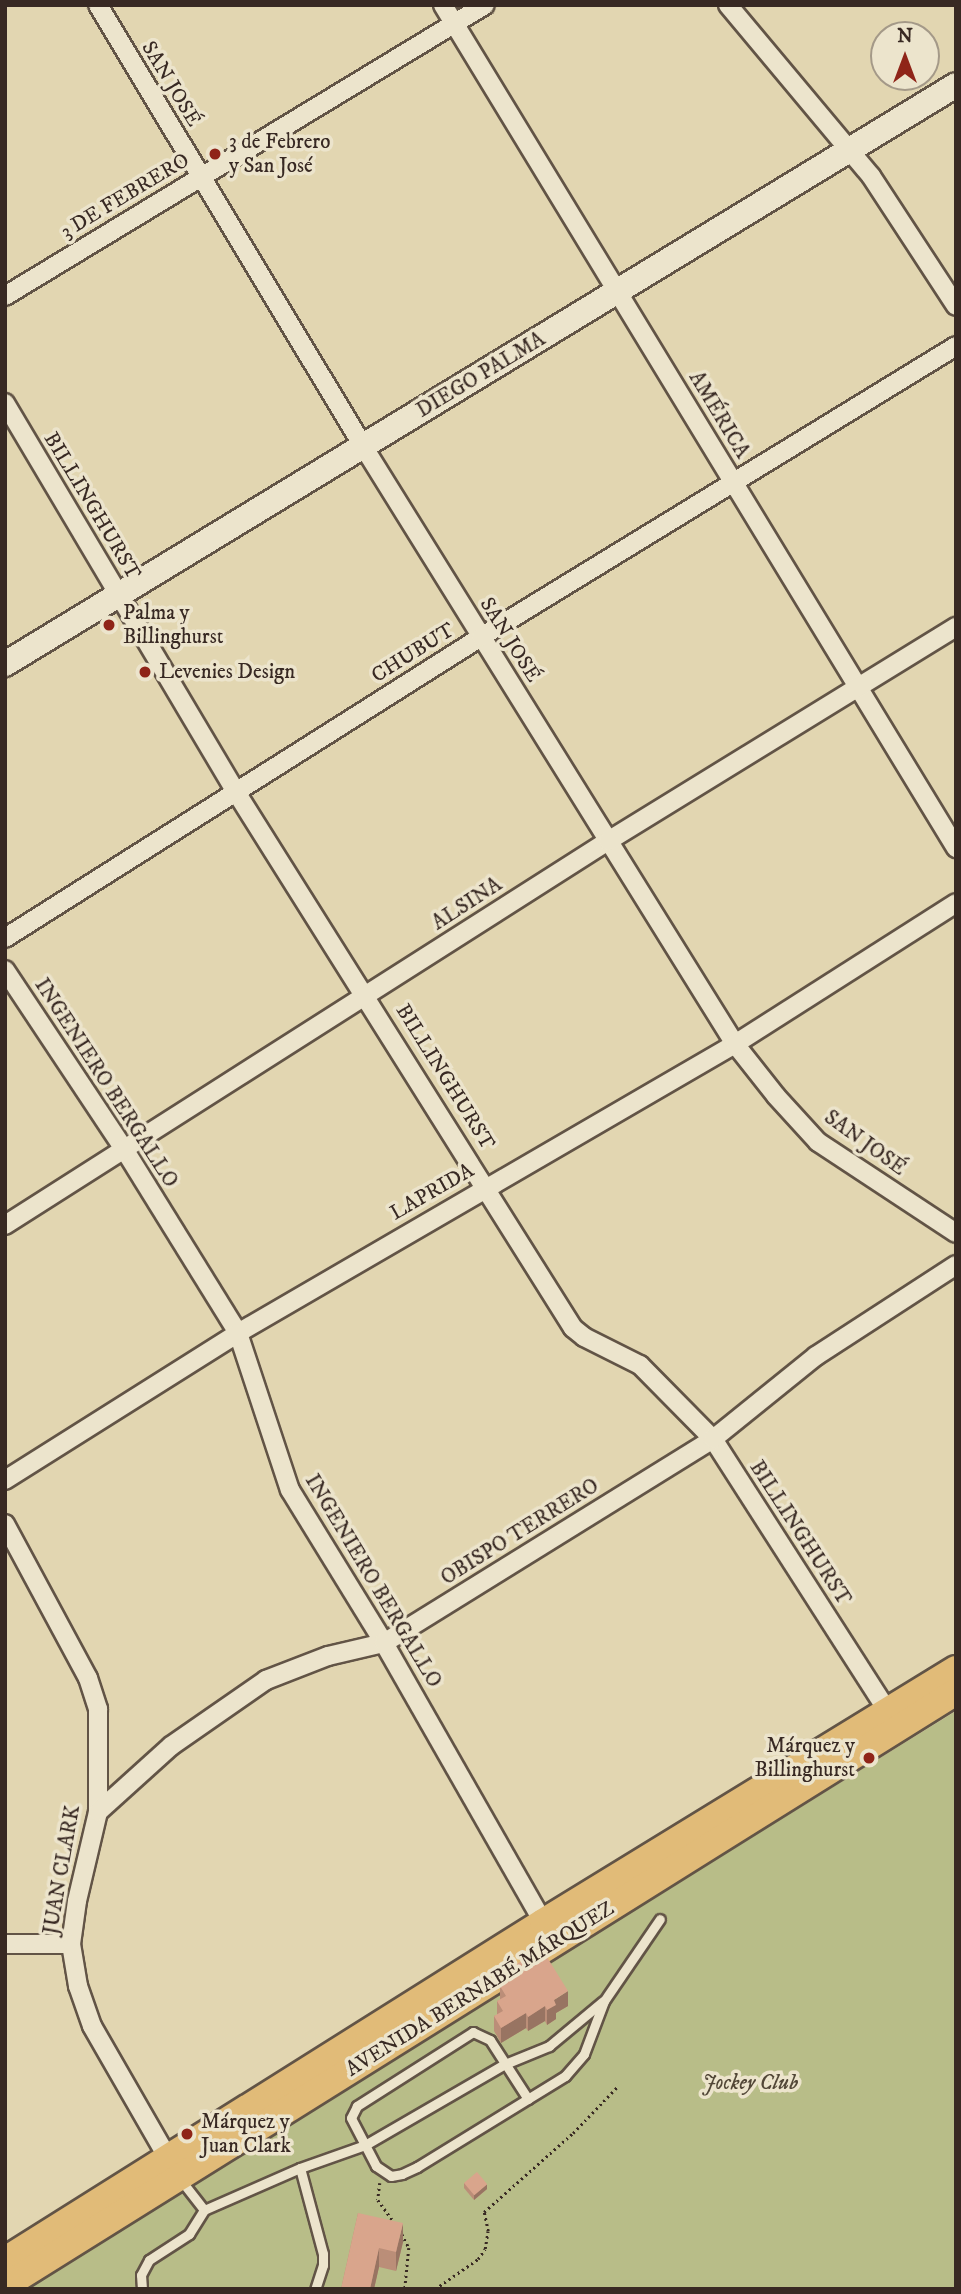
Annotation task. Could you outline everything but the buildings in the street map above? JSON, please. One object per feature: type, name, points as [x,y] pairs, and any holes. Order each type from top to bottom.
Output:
[{"type":"main road","name":"DIEGO PALMA","points":[[5,664],[956,85]]},
{"type":"main road","name":"AVENIDA BERNABÉ MÁRQUEZ","points":[[5,2260],[173,2168],[894,1720],[956,1669]]},
{"type":"main road","name":"AVENIDA BERNABÉ MÁRQUEZ","points":[[5,2286],[173,2168],[543,1922],[894,1720],[956,1692]]},
{"type":"street","name":"SAN JOSÉ","points":[[99,5],[363,446],[735,1044],[776,1097],[818,1142],[956,1233]]},
{"type":"street","name":"AMÉRICA","points":[[443,5],[956,848]]},
{"type":"street","name":"3 DE FEBRERO","points":[[5,296],[485,5]]},
{"type":"street","points":[[728,5],[852,150],[956,306]]},
{"type":"street","name":"CHUBUT","points":[[5,938],[481,637],[956,346]]},
{"type":"street","name":"BILLINGHURST","points":[[5,403],[236,792],[573,1328],[584,1338],[640,1365],[713,1439],[894,1720]]},
{"type":"street","name":"ALSINA","points":[[5,1225],[608,841],[956,627]]},
{"type":"street","name":"LAPRIDA","points":[[5,1480],[238,1333],[735,1044],[956,903]]},
{"type":"street","name":"INGENIERO BERGALLO","points":[[5,970],[124,1149],[238,1333],[290,1490],[384,1643],[543,1922]]},
{"type":"street","name":"OBISPO TERRERO","points":[[98,1812],[171,1746],[266,1680],[328,1656],[384,1643],[713,1439],[816,1356],[956,1265]]},
{"type":"street","name":"JUAN CLARK","points":[[5,1524],[88,1678],[98,1709],[98,1812],[77,1901],[71,1944],[78,1986],[92,2026],[173,2168]]},
{"type":"street","points":[[5,1944],[71,1944]]},
{"type":"lane","points":[[528,2099],[486,2035],[467,2034],[357,2106],[351,2118],[382,2172],[402,2175],[528,2099],[575,2067],[584,2054],[604,2001],[660,1919]]},
{"type":"lane","points":[[142,2289],[141,2275],[149,2260],[189,2234],[204,2210],[300,2168],[365,2145],[505,2064],[550,2046],[604,2001]]},
{"type":"lane","points":[[173,2168],[204,2210]]},
{"type":"lane","points":[[300,2168],[323,2254],[323,2265],[315,2289]]},
{"type":"path","points":[[435,2289],[478,2259],[485,2249],[488,2231],[484,2212],[573,2133],[619,2085]]},
{"type":"path","points":[[382,2172],[377,2196],[408,2244],[405,2289]]},
{"type":"path","points":[[383,2220],[385,2209]]},
{"type":"green space","name":"Jockey Club","points":[[956,1711],[956,2289],[5,2289],[127,2219],[187,2191],[226,2165],[221,2160],[283,2127]]},
{"type":"place","name":"3 de Febrero y San José","points":[[215,154]]},
{"type":"place","name":"Palma y Billinghurst","points":[[109,625]]},
{"type":"place","name":"Levenies Design","points":[[145,672]]},
{"type":"place","name":"Márquez y Billinghurst","points":[[869,1758]]},
{"type":"place","name":"Márquez y Juan Clark","points":[[187,2134]]}]
